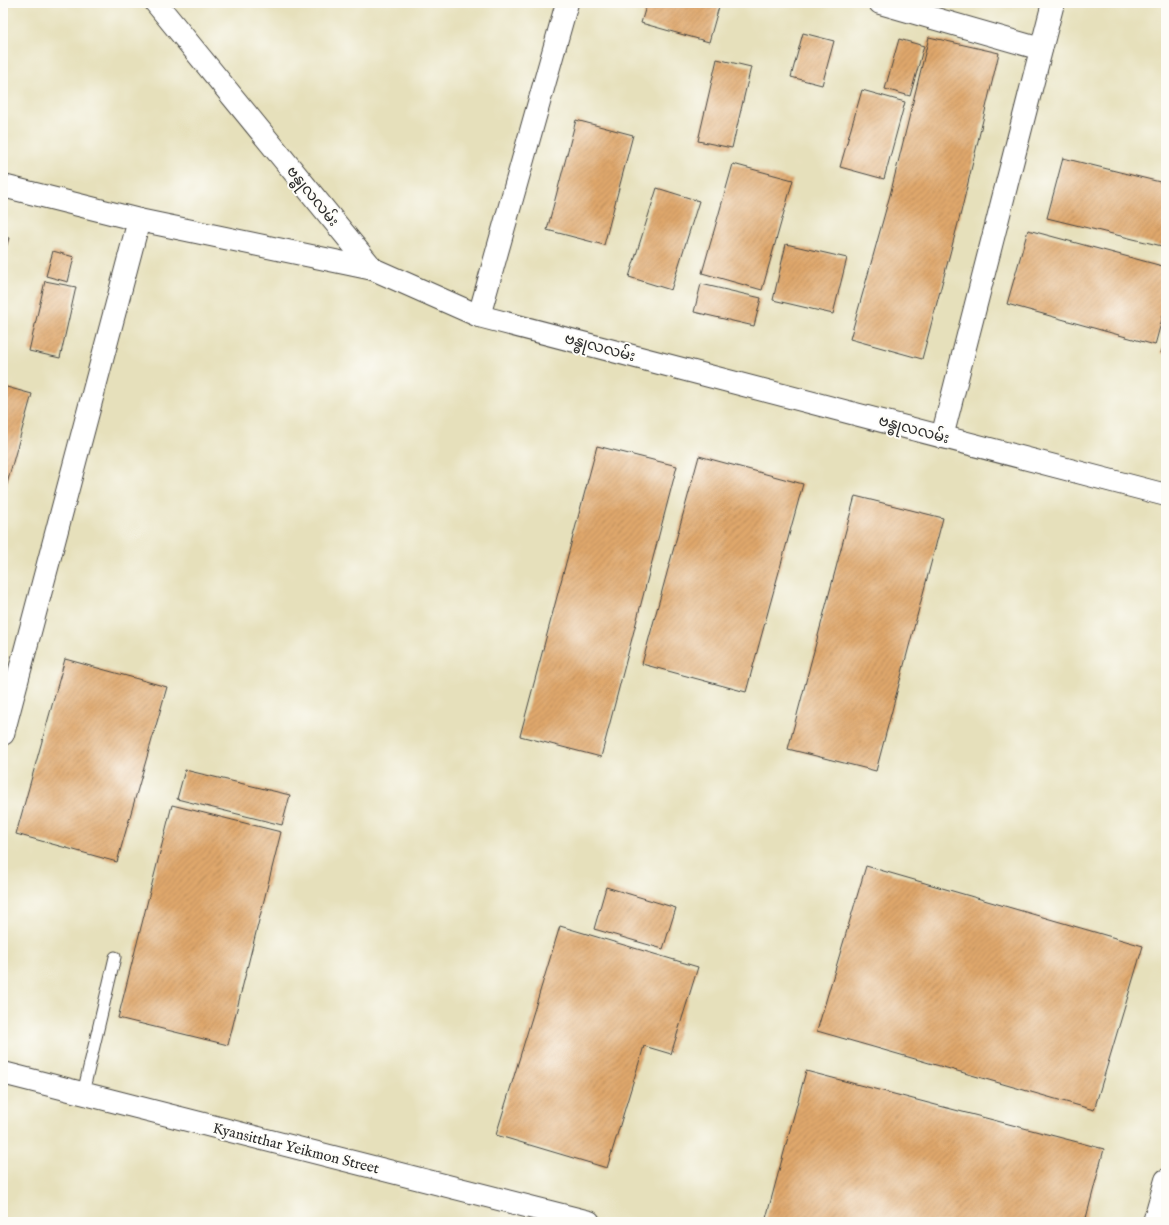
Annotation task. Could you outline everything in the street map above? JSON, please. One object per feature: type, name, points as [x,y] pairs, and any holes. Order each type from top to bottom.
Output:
[{"type":"street","points":[[479,316],[567,3]]},
{"type":"street","points":[[880,3],[1041,49]]},
{"type":"street","points":[[942,437],[1053,3]]},
{"type":"street","name":"ဗန္ဓုလလမ်း","points":[[161,6],[374,269],[479,316],[1166,495]]},
{"type":"street","points":[[3,186],[139,220],[374,269]]},
{"type":"street","points":[[3,734],[139,220]]},
{"type":"street","name":"Kyansitthar Yeikmon Street","points":[[3,1073],[589,1222]]},
{"type":"street","points":[[1159,1220],[1166,1180]]},
{"type":"lane","points":[[83,1093],[115,957]]},
{"type":"building","points":[[647,3],[720,3],[709,42],[641,23]]},
{"type":"building","points":[[803,33],[834,41],[822,85],[791,77]]},
{"type":"building","points":[[929,37],[999,53],[961,212],[922,359],[850,339],[890,195]]},
{"type":"building","points":[[899,39],[924,46],[910,96],[885,89]]},
{"type":"building","points":[[717,59],[751,67],[732,148],[698,141]]},
{"type":"building","points":[[862,90],[905,102],[884,179],[840,167]]},
{"type":"building","points":[[576,120],[633,135],[604,245],[547,230]]},
{"type":"building","points":[[1063,158],[1164,183],[1166,178],[1166,247],[1047,218]]},
{"type":"building","points":[[733,164],[793,180],[762,290],[702,273]]},
{"type":"building","points":[[657,188],[699,201],[671,290],[629,277]]},
{"type":"building","points":[[1028,230],[1166,267],[1166,305],[1155,345],[1007,304]]},
{"type":"building","points":[[3,237],[9,238],[3,258]]},
{"type":"building","points":[[786,244],[847,258],[833,314],[773,300]]},
{"type":"building","points":[[53,251],[74,257],[68,282],[46,276]]},
{"type":"building","points":[[45,281],[76,287],[60,358],[29,351]]},
{"type":"building","points":[[701,284],[761,298],[754,326],[694,312]]},
{"type":"building","points":[[1166,338],[1166,354],[1161,353]]},
{"type":"building","points":[[3,386],[32,394],[3,498]]},
{"type":"building","points":[[597,446],[677,466],[601,757],[520,736]]},
{"type":"building","points":[[699,456],[803,484],[746,692],[642,664]]},
{"type":"building","points":[[855,496],[943,518],[876,771],[788,749]]},
{"type":"building","points":[[65,659],[167,687],[117,862],[16,834]]},
{"type":"building","points":[[185,770],[290,795],[282,825],[177,799]]},
{"type":"building","points":[[172,805],[281,832],[228,1045],[118,1018]]},
{"type":"building","points":[[866,866],[1143,946],[1094,1110],[817,1031]]},
{"type":"building","points":[[606,887],[676,908],[663,949],[594,929]]},
{"type":"building","points":[[560,926],[698,967],[671,1054],[644,1046],[607,1168],[496,1135]]},
{"type":"building","points":[[806,1071],[1104,1149],[1085,1222],[765,1222]]}]
